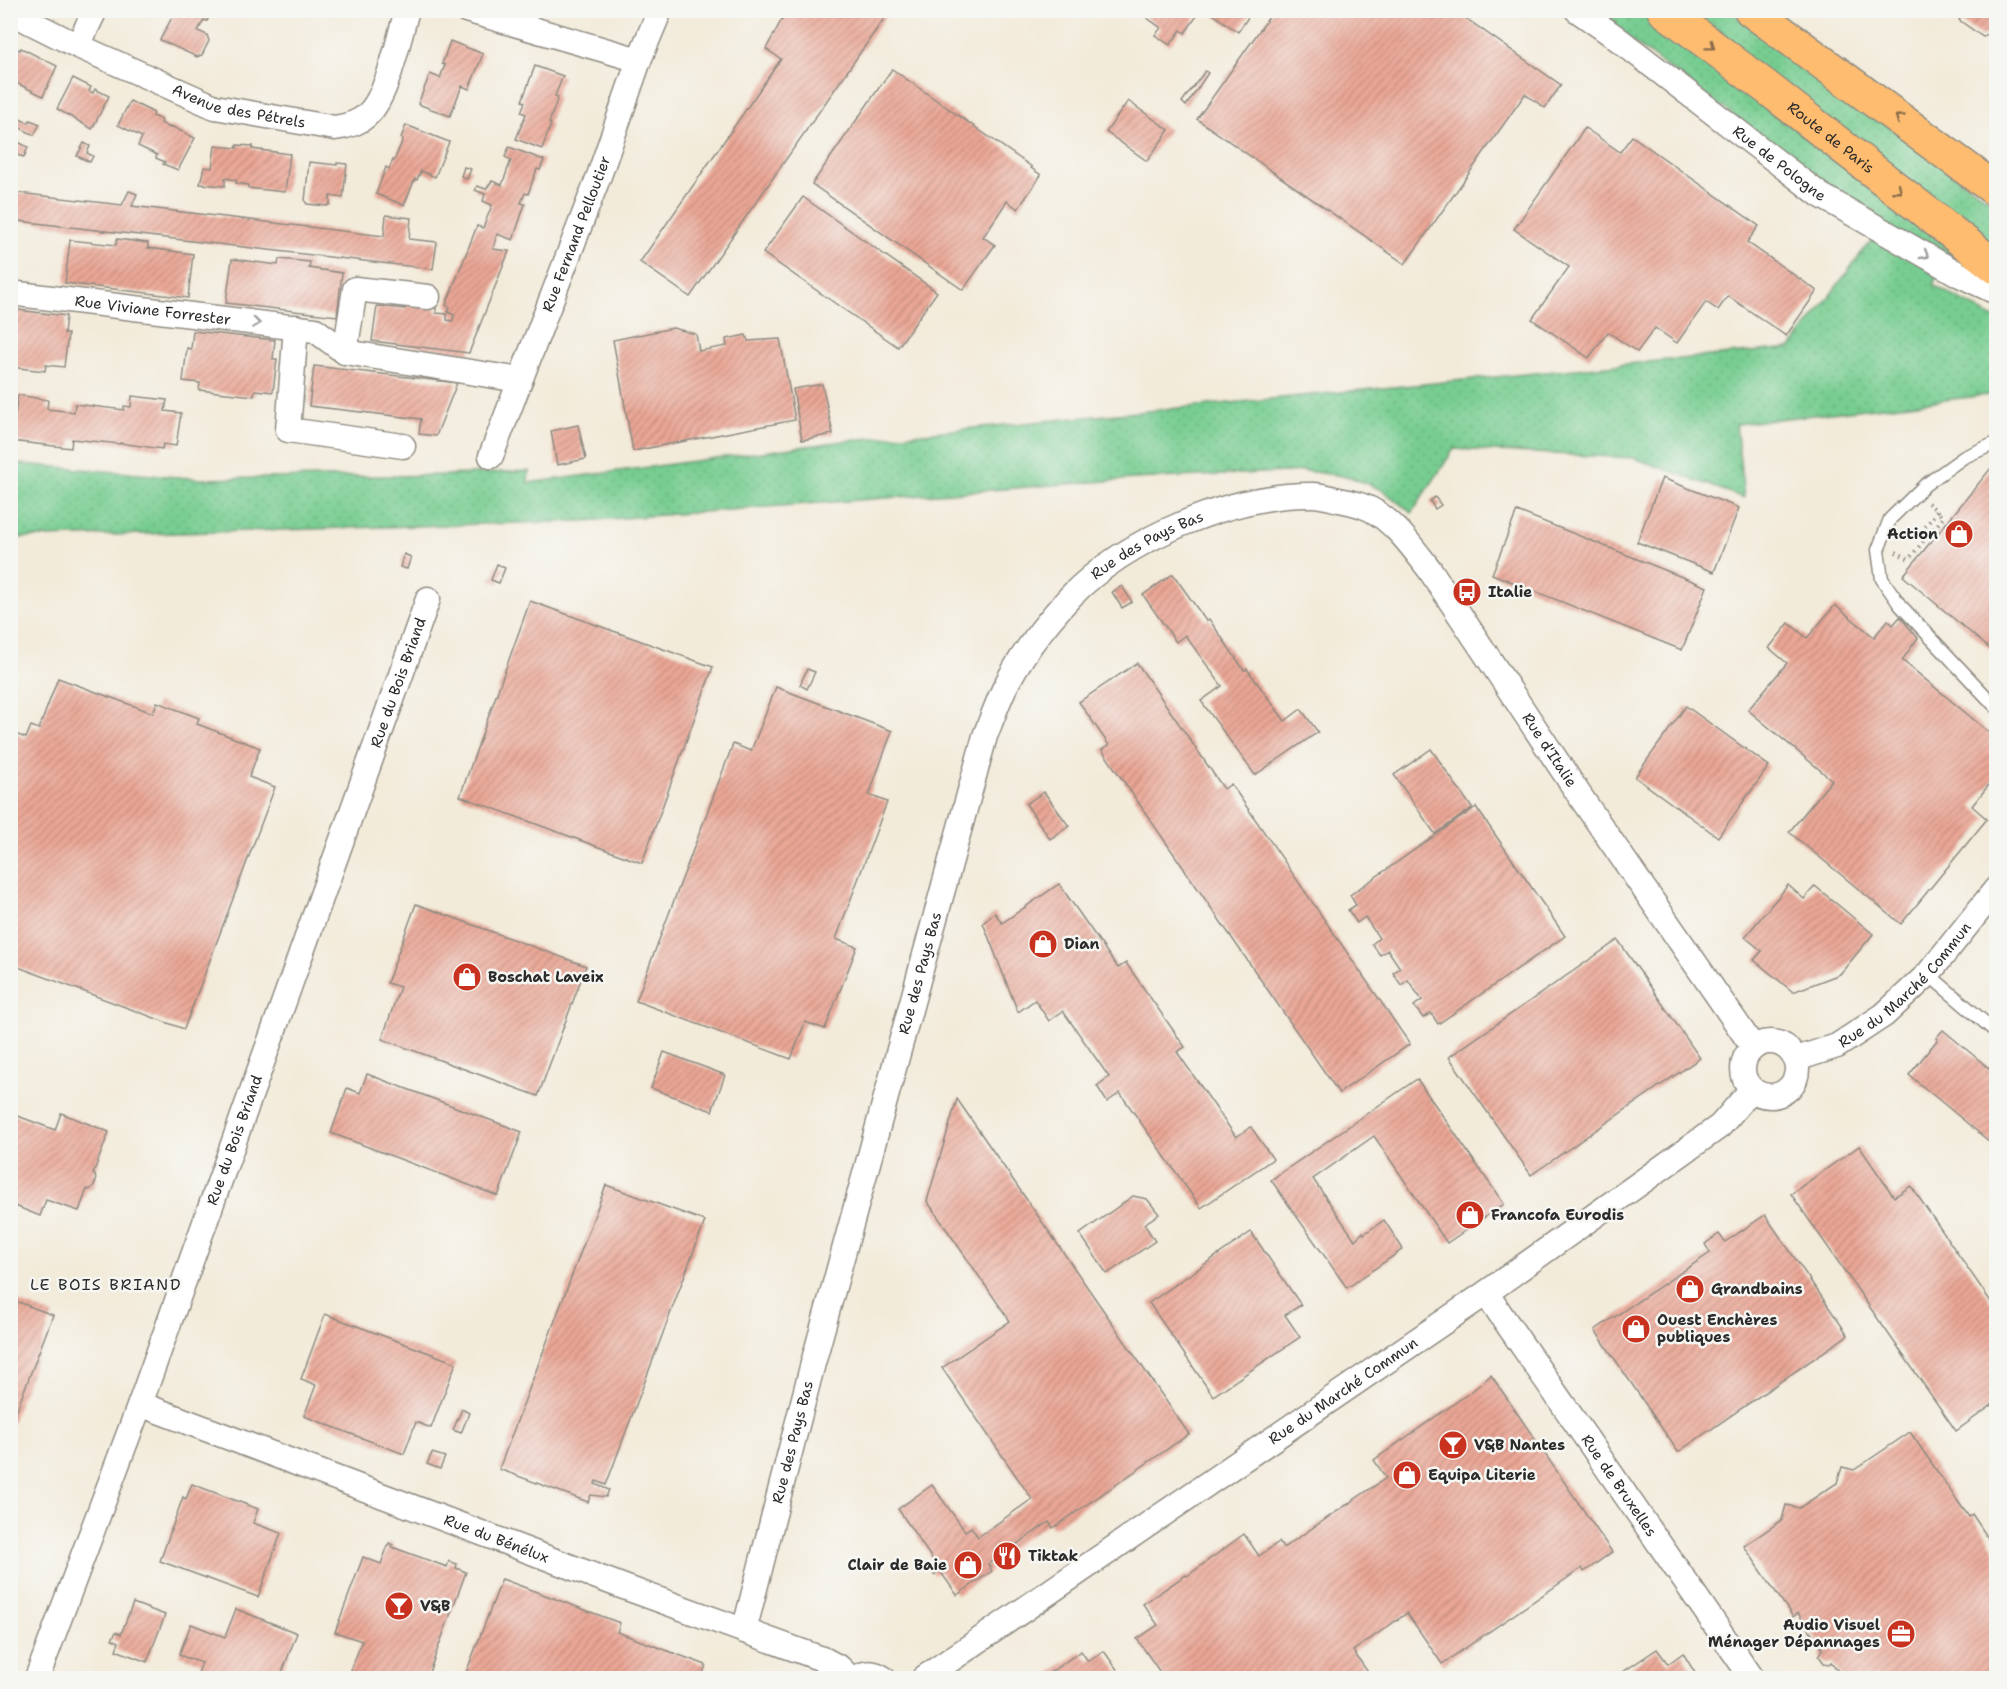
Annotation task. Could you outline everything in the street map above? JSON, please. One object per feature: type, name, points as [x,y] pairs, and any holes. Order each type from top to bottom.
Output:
[{"type":"main road","name":"Route de Paris","points":[[1664,10],[1996,267]]},
{"type":"main road","points":[[1751,10],[1996,190]]},
{"type":"street","points":[[78,46],[95,10]]},
{"type":"street","name":"Avenue des Pétrels","points":[[10,12],[78,46],[215,107],[335,128],[353,125],[370,113],[383,90],[407,10]]},
{"type":"street","points":[[465,10],[639,60]]},
{"type":"street","name":"Rue Fernand Pelloutier","points":[[491,456],[600,173],[639,60],[660,10]]},
{"type":"street","name":"Rue de Pologne","points":[[1577,10],[1820,195],[1960,275],[1996,292]]},
{"type":"street","points":[[345,352],[355,289],[428,297]]},
{"type":"street","name":"Rue Viviane Forrester","points":[[10,293],[315,330],[345,352],[520,381]]},
{"type":"street","points":[[296,327],[288,430],[403,446]]},
{"type":"street","name":"Rue d'Italie","points":[[1314,495],[1356,503],[1371,509],[1409,542],[1753,1047]]},
{"type":"street","name":"Rue des Pays Bas","points":[[744,1631],[812,1367],[985,736],[1004,690],[1029,648],[1070,597],[1106,566],[1138,545],[1204,516],[1263,500],[1314,495]]},
{"type":"street","name":"Rue du Bois Briand","points":[[37,1678],[140,1404],[428,599]]},
{"type":"street","name":"Rue du Marché Commun","points":[[1796,1059],[1837,1046],[1884,1015],[1928,974],[1996,889]]},
{"type":"street","points":[[1769,1041],[1777,1042],[1785,1045],[1796,1059],[1797,1077],[1786,1092],[1777,1096],[1759,1094],[1746,1081],[1743,1072],[1746,1054],[1753,1047],[1769,1041]]},
{"type":"street","name":"Rue du Marché Commun","points":[[924,1678],[1486,1293],[1720,1126],[1752,1089]]},
{"type":"street","name":"Rue de Bruxelles","points":[[1486,1293],[1752,1678]]},
{"type":"street","name":"Rue du Bénélux","points":[[140,1404],[825,1660],[840,1668],[850,1678]]},
{"type":"street","points":[[856,1678],[864,1674],[871,1674],[883,1678]]},
{"type":"lane","points":[[1996,443],[1964,457],[1917,492],[1890,519],[1878,550],[1882,579],[1900,605],[1996,707]]},
{"type":"lane","points":[[1928,974],[1996,1032]]},
{"type":"path","points":[[1880,543],[1909,559],[1943,518],[1917,492]]},
{"type":"path","points":[[1926,538],[1920,534],[1937,511]]},
{"type":"green space","points":[[1590,11],[1638,11],[1951,247],[1933,285],[1996,319],[1996,394],[1736,424],[1744,498],[1634,458],[1454,449],[1412,513],[1382,490],[1350,477],[1306,471],[1134,479],[584,521],[11,538],[10,463],[201,479],[447,475],[529,471],[528,483],[852,440],[1791,348],[1865,248],[1885,226]]},
{"type":"green space","points":[[1686,11],[1730,11],[1996,205],[1996,250]]},
{"type":"building","points":[[176,10],[212,10],[207,21],[204,20],[198,31],[207,35],[209,41],[202,55],[197,57],[160,40]]},
{"type":"building","points":[[787,10],[890,10],[690,297],[640,262],[781,59],[766,49]]},
{"type":"building","points":[[1136,10],[1201,10],[1185,33],[1181,30],[1170,45],[1155,35],[1161,28]]},
{"type":"building","points":[[1207,10],[1253,10],[1238,32]]},
{"type":"building","points":[[1274,10],[1454,10],[1561,85],[1545,108],[1525,94],[1405,264],[1197,119]]},
{"type":"building","points":[[1972,10],[1996,10],[1995,39],[1987,34],[1983,37],[1959,20],[1965,11],[1970,14]]},
{"type":"building","points":[[450,41],[483,54],[469,89],[462,86],[450,116],[418,104],[430,74],[440,78]]},
{"type":"building","points":[[10,46],[20,50],[21,48],[57,66],[43,96],[10,80]]},
{"type":"building","points":[[535,66],[563,76],[555,96],[558,97],[542,149],[516,139],[526,114],[521,112],[525,102],[522,101]]},
{"type":"building","points":[[892,69],[1041,175],[1018,209],[1007,201],[983,237],[995,245],[963,290],[812,184]]},
{"type":"building","points":[[1205,71],[1208,73],[1186,106],[1182,102]]},
{"type":"building","points":[[73,78],[91,87],[89,91],[93,93],[95,89],[109,96],[92,129],[57,109]]},
{"type":"building","points":[[130,101],[154,113],[153,116],[162,120],[161,123],[195,138],[178,170],[163,164],[165,162],[156,158],[157,155],[138,146],[142,137],[118,125]]},
{"type":"building","points":[[1128,101],[1169,130],[1147,161],[1106,132]]},
{"type":"building","points":[[15,117],[29,123],[30,120],[40,124],[34,135],[12,124]]},
{"type":"building","points":[[406,125],[449,142],[435,177],[421,171],[404,205],[376,194],[386,167],[389,169],[394,161]]},
{"type":"building","points":[[1585,128],[1620,152],[1632,136],[1759,226],[1747,242],[1817,291],[1786,336],[1728,296],[1718,310],[1706,302],[1677,343],[1655,328],[1637,352],[1608,332],[1589,358],[1532,319],[1569,267],[1514,229]]},
{"type":"building","points":[[10,138],[28,147],[24,157],[17,155],[10,170]]},
{"type":"building","points":[[84,143],[90,146],[87,153],[93,156],[90,162],[77,156]]},
{"type":"building","points":[[237,145],[290,154],[285,192],[248,188],[248,185],[225,178],[225,186],[200,184],[204,167],[212,168],[215,146],[237,148]]},
{"type":"building","points":[[509,147],[544,160],[540,170],[537,169],[528,194],[525,193],[521,203],[525,204],[513,240],[497,234],[493,249],[509,251],[469,353],[372,341],[377,306],[405,309],[405,304],[436,308],[436,313],[447,314],[447,320],[453,321],[454,315],[448,312],[450,307],[446,305],[477,226],[483,228],[492,205],[483,201],[485,194],[475,190],[477,186],[486,189],[492,181],[502,185],[511,160],[505,157]]},
{"type":"building","points":[[309,162],[347,164],[343,198],[330,196],[330,204],[327,206],[307,204],[305,201]]},
{"type":"building","points":[[464,167],[471,169],[467,179],[461,176]]},
{"type":"building","points":[[129,191],[137,194],[132,206],[384,236],[386,215],[411,218],[409,239],[437,242],[433,269],[10,220],[10,192],[122,205]]},
{"type":"building","points":[[803,197],[937,292],[898,347],[763,253]]},
{"type":"building","points":[[10,232],[15,233],[12,257],[10,257]]},
{"type":"building","points":[[117,239],[148,243],[148,248],[193,254],[188,298],[65,283],[70,240],[116,245]]},
{"type":"building","points":[[232,259],[278,265],[279,259],[310,262],[309,268],[342,273],[337,316],[226,303]]},
{"type":"building","points":[[10,309],[66,316],[64,334],[68,334],[64,367],[46,365],[45,371],[10,367]]},
{"type":"building","points":[[673,328],[696,334],[699,351],[727,346],[726,339],[746,335],[748,341],[780,339],[795,420],[633,451],[613,340]]},
{"type":"building","points":[[193,331],[275,340],[273,359],[277,359],[273,392],[255,390],[254,396],[199,390],[200,383],[183,381],[187,348],[191,349]]},
{"type":"building","points":[[314,366],[457,383],[436,436],[419,434],[421,419],[309,406]]},
{"type":"building","points":[[822,384],[833,434],[802,440],[793,389]]},
{"type":"building","points":[[18,395],[48,400],[47,409],[74,412],[75,404],[124,410],[124,406],[131,407],[132,396],[167,400],[165,411],[181,413],[176,446],[163,444],[162,449],[72,439],[71,448],[11,441]]},
{"type":"building","points":[[578,425],[586,459],[557,465],[551,431]]},
{"type":"building","points":[[1996,462],[1996,654],[1903,576]]},
{"type":"building","points":[[1662,478],[1739,508],[1714,572],[1637,542]]},
{"type":"building","points":[[1435,497],[1441,505],[1435,509],[1430,501]]},
{"type":"building","points":[[1517,511],[1707,587],[1682,650],[1492,574]]},
{"type":"building","points":[[404,554],[411,557],[407,569],[400,567]]},
{"type":"building","points":[[497,564],[505,568],[499,583],[491,580]]},
{"type":"building","points":[[1173,574],[1206,621],[1209,619],[1244,670],[1247,669],[1285,721],[1301,709],[1318,732],[1255,775],[1201,701],[1222,686],[1185,635],[1176,642],[1143,595]]},
{"type":"building","points":[[1122,586],[1132,602],[1122,608],[1112,592]]},
{"type":"building","points":[[530,601],[713,667],[642,863],[460,796]]},
{"type":"building","points":[[1835,605],[1874,637],[1888,620],[1893,625],[1900,617],[1918,638],[1902,660],[1996,738],[1996,776],[1972,806],[1987,819],[1901,924],[1789,832],[1832,780],[1748,710],[1787,663],[1769,648],[1789,623],[1807,638]]},
{"type":"building","points":[[1137,663],[1224,789],[1231,784],[1410,1044],[1339,1093],[1102,750],[1109,745],[1079,702]]},
{"type":"building","points":[[807,669],[815,672],[807,689],[800,685]]},
{"type":"building","points":[[58,678],[153,713],[157,702],[199,718],[197,724],[260,748],[249,777],[275,787],[184,1029],[10,964],[10,732],[26,738],[31,726],[39,729]]},
{"type":"building","points":[[776,687],[892,731],[869,795],[887,802],[836,939],[857,947],[825,1029],[805,1022],[791,1059],[636,1001],[733,744],[751,751]]},
{"type":"building","points":[[1686,706],[1769,766],[1718,837],[1635,777]]},
{"type":"building","points":[[1431,749],[1472,808],[1435,834],[1394,775]]},
{"type":"building","points":[[1044,792],[1069,826],[1050,839],[1026,804]]},
{"type":"building","points":[[1476,807],[1565,936],[1438,1024],[1431,1013],[1423,1018],[1414,1006],[1422,1000],[1408,980],[1401,985],[1393,973],[1400,968],[1388,950],[1380,955],[1372,944],[1379,938],[1365,917],[1357,923],[1348,910],[1356,905],[1350,895]]},
{"type":"building","points":[[1059,884],[1118,968],[1126,963],[1185,1047],[1177,1052],[1236,1137],[1251,1127],[1273,1159],[1201,1208],[1120,1093],[1107,1102],[1097,1086],[1109,1077],[1063,1011],[1049,1021],[1035,1000],[1018,1012],[983,923],[995,913],[1002,923]]},
{"type":"building","points":[[1788,885],[1804,899],[1815,886],[1873,934],[1840,974],[1793,992],[1754,960],[1762,951],[1745,937]]},
{"type":"building","points":[[416,904],[586,966],[538,1096],[382,1039],[400,987],[387,983]]},
{"type":"building","points":[[1618,940],[1700,1058],[1531,1175],[1449,1057]]},
{"type":"building","points":[[1943,1030],[1996,1074],[1996,1147],[1909,1075]]},
{"type":"building","points":[[664,1052],[725,1075],[712,1111],[651,1088]]},
{"type":"building","points":[[367,1074],[522,1132],[498,1196],[331,1133],[347,1088],[360,1093]]},
{"type":"building","points":[[1417,1079],[1504,1204],[1447,1243],[1374,1136],[1313,1179],[1355,1240],[1363,1232],[1364,1234],[1384,1220],[1403,1249],[1347,1288],[1271,1180]]},
{"type":"building","points":[[957,1099],[1189,1434],[1053,1528],[1049,1522],[988,1564],[992,1571],[957,1595],[940,1571],[934,1575],[929,1567],[935,1563],[898,1509],[932,1485],[965,1531],[971,1527],[978,1537],[1032,1499],[942,1368],[1010,1321],[927,1201]]},
{"type":"building","points":[[10,1113],[55,1130],[61,1113],[109,1132],[93,1174],[96,1181],[93,1187],[87,1189],[79,1211],[46,1200],[40,1216],[10,1204]]},
{"type":"building","points":[[1859,1146],[1894,1197],[1911,1186],[1996,1309],[1996,1402],[1956,1431],[1791,1194]]},
{"type":"building","points":[[606,1185],[705,1221],[606,1485],[596,1481],[595,1484],[609,1490],[606,1497],[591,1495],[588,1502],[499,1469]]},
{"type":"building","points":[[1133,1196],[1147,1199],[1159,1214],[1144,1224],[1155,1241],[1107,1274],[1080,1234]]},
{"type":"building","points":[[1765,1215],[1848,1335],[1678,1452],[1595,1330],[1710,1253],[1705,1244],[1719,1234],[1725,1242]]},
{"type":"building","points":[[1251,1232],[1301,1305],[1285,1315],[1300,1337],[1213,1396],[1149,1303]]},
{"type":"building","points":[[10,1299],[53,1315],[11,1425],[10,1425]]},
{"type":"building","points":[[325,1314],[456,1363],[431,1428],[416,1422],[404,1454],[304,1416],[316,1385],[301,1379]]},
{"type":"building","points":[[1491,1375],[1612,1552],[1584,1572],[1582,1568],[1442,1664],[1407,1613],[1353,1651],[1372,1678],[1164,1678],[1137,1639],[1158,1625],[1143,1604],[1187,1576],[1244,1534],[1259,1556],[1279,1542],[1283,1548],[1386,1478],[1374,1460]]},
{"type":"building","points":[[462,1409],[469,1413],[461,1433],[453,1430]]},
{"type":"building","points":[[1910,1432],[1969,1517],[1972,1514],[1996,1550],[1996,1674],[1990,1678],[1843,1678],[1831,1662],[1824,1663],[1819,1656],[1823,1649],[1798,1613],[1793,1617],[1744,1546],[1782,1520],[1786,1505],[1799,1508],[1837,1483],[1842,1467],[1854,1470]]},
{"type":"building","points":[[432,1453],[445,1457],[440,1469],[427,1464]]},
{"type":"building","points":[[192,1484],[258,1509],[253,1523],[281,1533],[258,1597],[160,1561],[183,1497],[186,1499]]},
{"type":"building","name":"V&B","points":[[389,1543],[393,1545],[392,1547],[447,1567],[449,1561],[457,1564],[456,1568],[466,1572],[427,1678],[348,1678],[362,1641],[335,1632],[363,1557],[381,1564]]},
{"type":"building","points":[[502,1579],[620,1623],[617,1632],[706,1665],[701,1678],[464,1678]]},
{"type":"building","points":[[133,1603],[165,1615],[147,1662],[116,1650],[119,1642],[112,1639],[116,1632],[121,1634]]},
{"type":"building","points":[[236,1609],[297,1633],[280,1678],[196,1678],[202,1663],[179,1655],[191,1624],[225,1637]]},
{"type":"building","points":[[1657,1649],[1668,1664],[1683,1653],[1698,1678],[1614,1678]]},
{"type":"building","points":[[1081,1651],[1088,1661],[1104,1651],[1123,1678],[1042,1678]]},
{"type":"place","name":"Action","points":[[1959,534]]},
{"type":"place","name":"Italie","points":[[1467,592]]},
{"type":"place","name":"Dian","points":[[1043,944]]},
{"type":"place","name":"Boschat Laveix","points":[[467,977]]},
{"type":"place","name":"Francofa Eurodis","points":[[1470,1215]]},
{"type":"place","name":"Grandbains","points":[[1690,1289]]},
{"type":"place","name":"Ouest Enchères publiques","points":[[1636,1329]]},
{"type":"place","name":"V&B Nantes","points":[[1453,1445]]},
{"type":"place","name":"Equipa Literie","points":[[1407,1475]]},
{"type":"place","name":"Tiktak","points":[[1007,1556]]},
{"type":"place","name":"Clair de Baie","points":[[968,1565]]},
{"type":"place","name":"V&B","points":[[399,1606]]},
{"type":"place","name":"Audio Visuel Ménager Dépannages","points":[[1901,1634]]},
{"type":"district","name":"LE BOIS BRIAND","points":[[106,1284]]}]
